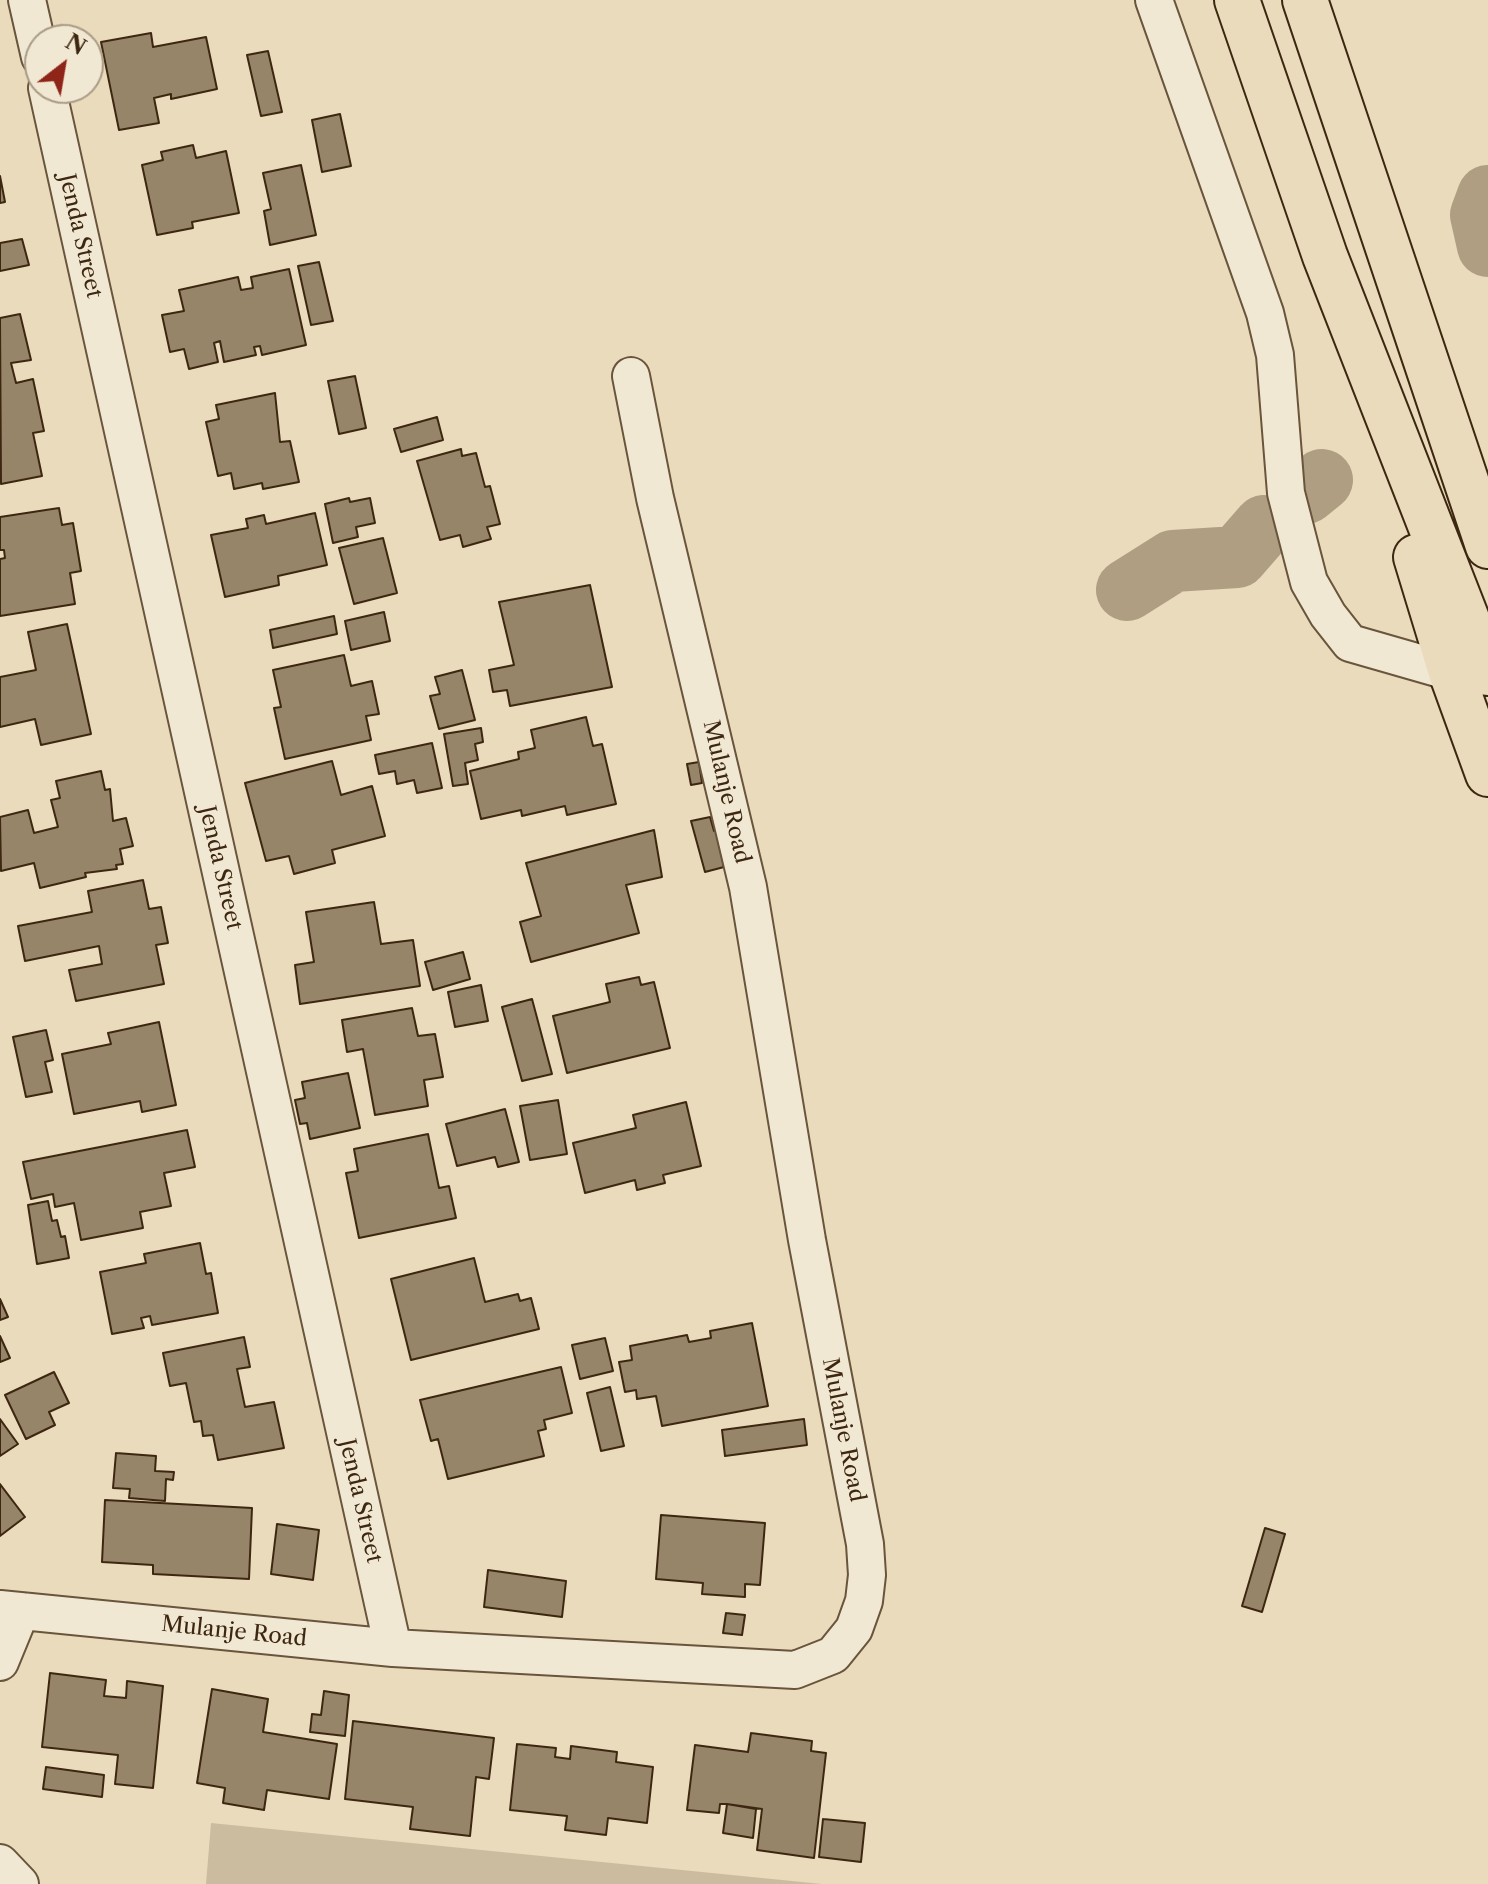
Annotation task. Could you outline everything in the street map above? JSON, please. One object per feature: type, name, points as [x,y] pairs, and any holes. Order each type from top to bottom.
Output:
[{"type":"main road","points":[[1237,0],[1469,672],[1488,774]]},
{"type":"main road","points":[[1305,0],[1488,546]]},
{"type":"street","points":[[27,0],[32,24]]},
{"type":"street","points":[[1154,0],[1265,313],[1275,355],[1286,493],[1309,582],[1350,643],[1469,672]]},
{"type":"street","name":"Jenda Street","points":[[51,104],[393,1648]]},
{"type":"street","name":"Mulanje Road","points":[[11,1610],[393,1648],[795,1670],[833,1655],[854,1629],[864,1601],[867,1575],[865,1544],[807,1240],[748,887],[655,498],[631,376]]},
{"type":"street","points":[[0,1662],[11,1610]]},
{"type":"street","points":[[0,1863],[20,1884]]},
{"type":"shaded area","points":[[211,1823],[822,1884],[206,1884]]},
{"type":"building","points":[[151,33],[153,47],[206,37],[217,89],[171,99],[171,94],[154,98],[159,123],[119,130],[104,57],[104,41]]},
{"type":"building","points":[[268,51],[282,112],[261,116],[247,55]]},
{"type":"building","points":[[340,114],[351,166],[322,172],[312,120]]},
{"type":"building","points":[[193,145],[196,158],[226,151],[239,213],[192,222],[193,228],[157,235],[142,165],[163,160],[161,152]]},
{"type":"building","points":[[301,165],[316,235],[270,245],[264,211],[271,209],[263,173]]},
{"type":"building","points":[[0,176],[5,202],[0,203]]},
{"type":"building","points":[[22,239],[29,265],[0,271],[0,243]]},
{"type":"building","points":[[319,262],[333,321],[311,325],[298,266]]},
{"type":"building","points":[[289,269],[306,345],[262,355],[260,346],[254,347],[256,355],[224,362],[220,341],[214,343],[218,362],[189,369],[184,349],[170,352],[162,315],[184,311],[179,290],[238,277],[241,290],[253,288],[251,277]]},
{"type":"building","points":[[20,314],[31,360],[11,363],[16,383],[33,379],[44,431],[33,433],[42,476],[1,484],[0,318]]},
{"type":"building","points":[[355,376],[366,428],[339,434],[328,381]]},
{"type":"building","points":[[275,393],[280,442],[290,441],[299,482],[263,489],[262,483],[234,489],[231,473],[218,476],[206,422],[219,419],[216,405]]},
{"type":"building","points":[[437,417],[443,440],[401,452],[394,429]]},
{"type":"building","points":[[461,449],[462,456],[476,453],[485,487],[490,486],[500,524],[487,527],[491,539],[463,547],[460,535],[440,540],[417,461]]},
{"type":"building","points":[[349,498],[350,502],[370,498],[375,523],[356,527],[358,537],[333,543],[325,504]]},
{"type":"building","points":[[59,508],[62,525],[73,523],[81,571],[70,573],[75,604],[0,616],[0,559],[5,558],[4,550],[0,550],[0,517]]},
{"type":"building","points":[[315,513],[327,565],[278,576],[279,585],[225,597],[211,535],[248,528],[246,519],[264,515],[266,524]]},
{"type":"building","points":[[383,538],[397,593],[354,604],[339,548]]},
{"type":"building","points":[[590,585],[612,687],[510,706],[507,690],[493,692],[489,670],[514,665],[499,602]]},
{"type":"building","points":[[384,612],[390,641],[351,650],[345,621]]},
{"type":"building","points":[[334,616],[337,634],[273,648],[270,630]]},
{"type":"building","points":[[67,624],[91,734],[41,745],[35,719],[0,727],[0,677],[36,670],[28,632]]},
{"type":"building","points":[[344,655],[351,686],[372,681],[379,714],[366,716],[371,740],[285,759],[274,708],[281,707],[273,670]]},
{"type":"building","points":[[462,670],[475,720],[439,729],[430,696],[440,694],[435,677]]},
{"type":"building","points":[[586,717],[593,746],[602,744],[616,804],[567,815],[565,806],[522,816],[521,810],[481,819],[470,771],[519,759],[518,752],[535,748],[531,730]]},
{"type":"building","points":[[481,728],[483,742],[475,744],[478,760],[465,763],[468,784],[453,786],[444,734]]},
{"type":"building","points":[[432,743],[442,788],[417,793],[414,780],[397,784],[395,771],[379,774],[375,755]]},
{"type":"building","points":[[332,761],[341,795],[372,786],[385,836],[332,850],[335,863],[294,874],[289,856],[266,861],[245,783]]},
{"type":"building","points":[[699,762],[702,783],[691,785],[687,764]]},
{"type":"building","points":[[101,771],[105,790],[110,789],[113,821],[126,818],[133,846],[120,849],[123,864],[116,865],[117,869],[85,873],[86,877],[40,888],[34,863],[1,871],[0,817],[28,810],[34,833],[58,827],[51,800],[60,798],[56,781]]},
{"type":"building","points":[[710,817],[714,831],[727,827],[732,845],[720,848],[724,867],[705,872],[691,821]]},
{"type":"building","points":[[654,830],[662,877],[626,885],[639,933],[531,962],[520,922],[541,916],[526,863]]},
{"type":"building","points":[[143,880],[149,909],[161,907],[168,943],[156,945],[164,984],[76,1001],[69,970],[102,964],[99,946],[25,961],[18,926],[92,912],[88,891]]},
{"type":"building","points":[[374,902],[381,944],[413,940],[420,986],[300,1004],[295,965],[314,962],[306,912]]},
{"type":"building","points":[[463,952],[470,979],[433,990],[425,962]]},
{"type":"building","points":[[639,977],[641,985],[654,982],[670,1048],[567,1073],[553,1016],[610,1002],[606,984]]},
{"type":"building","points":[[481,985],[488,1021],[455,1027],[448,992]]},
{"type":"building","points":[[532,999],[552,1074],[522,1081],[502,1007]]},
{"type":"building","points":[[412,1008],[418,1036],[435,1034],[443,1077],[424,1080],[428,1106],[375,1115],[363,1049],[347,1052],[342,1020]]},
{"type":"building","points":[[159,1022],[176,1105],[142,1112],[140,1101],[74,1114],[62,1054],[111,1044],[108,1033]]},
{"type":"building","points":[[46,1030],[53,1060],[45,1062],[52,1092],[26,1097],[13,1037]]},
{"type":"building","points":[[348,1073],[360,1128],[310,1139],[307,1123],[300,1124],[295,1100],[305,1098],[302,1082]]},
{"type":"building","points":[[558,1100],[567,1154],[530,1160],[520,1106]]},
{"type":"building","points":[[686,1102],[701,1166],[663,1175],[665,1183],[637,1190],[635,1180],[585,1193],[573,1143],[636,1128],[633,1115]]},
{"type":"building","points":[[505,1109],[519,1162],[498,1167],[495,1157],[457,1166],[446,1124]]},
{"type":"building","points":[[187,1130],[195,1167],[164,1173],[171,1206],[140,1212],[143,1228],[81,1240],[74,1203],[55,1207],[53,1194],[31,1199],[23,1162]]},
{"type":"building","points":[[428,1134],[439,1188],[449,1186],[456,1218],[359,1238],[346,1173],[358,1171],[354,1149]]},
{"type":"building","points":[[48,1201],[52,1221],[57,1220],[61,1237],[65,1236],[69,1258],[37,1264],[28,1205]]},
{"type":"building","points":[[200,1243],[206,1274],[211,1273],[218,1313],[152,1325],[150,1316],[141,1318],[144,1328],[112,1334],[100,1272],[146,1263],[144,1254]]},
{"type":"building","points":[[474,1258],[485,1302],[518,1294],[520,1301],[531,1298],[539,1329],[411,1360],[391,1279]]},
{"type":"building","points":[[0,1299],[8,1317],[0,1320]]},
{"type":"building","points":[[752,1323],[768,1406],[662,1426],[656,1396],[637,1399],[636,1390],[625,1392],[619,1362],[632,1360],[630,1346],[687,1335],[689,1342],[711,1338],[710,1331]]},
{"type":"building","points":[[0,1336],[10,1358],[0,1362]]},
{"type":"building","points":[[244,1337],[250,1367],[237,1369],[245,1407],[274,1402],[284,1448],[218,1460],[213,1435],[203,1436],[201,1421],[194,1422],[186,1383],[170,1386],[163,1353]]},
{"type":"building","points":[[605,1338],[613,1371],[580,1379],[572,1345]]},
{"type":"building","points":[[561,1367],[572,1413],[544,1420],[546,1429],[538,1431],[544,1456],[448,1479],[438,1439],[431,1441],[420,1400]]},
{"type":"building","points":[[54,1372],[69,1403],[49,1412],[55,1425],[26,1439],[5,1395]]},
{"type":"building","points":[[610,1387],[624,1446],[601,1451],[587,1393]]},
{"type":"building","points":[[0,1419],[18,1444],[0,1456]]},
{"type":"building","points":[[804,1419],[807,1445],[725,1456],[722,1430]]},
{"type":"building","points":[[116,1453],[156,1456],[155,1471],[174,1472],[173,1480],[166,1479],[165,1501],[129,1498],[130,1489],[113,1488]]},
{"type":"building","points":[[0,1484],[25,1517],[0,1536]]},
{"type":"building","points":[[105,1500],[252,1508],[249,1579],[153,1574],[153,1565],[102,1562]]},
{"type":"building","points":[[661,1515],[765,1523],[760,1585],[745,1584],[745,1597],[702,1594],[703,1583],[656,1579]]},
{"type":"building","points":[[277,1524],[319,1530],[313,1580],[271,1574]]},
{"type":"building","points":[[1265,1528],[1285,1534],[1262,1612],[1242,1606]]},
{"type":"building","points":[[488,1570],[566,1581],[562,1617],[484,1607]]},
{"type":"building","points":[[726,1613],[745,1615],[742,1635],[723,1633]]},
{"type":"building","points":[[50,1673],[106,1680],[104,1696],[126,1698],[127,1681],[163,1686],[153,1788],[115,1784],[118,1755],[42,1747]]},
{"type":"building","points":[[212,1689],[268,1699],[263,1732],[337,1744],[329,1799],[267,1790],[264,1810],[223,1803],[225,1788],[197,1783]]},
{"type":"building","points":[[324,1691],[349,1695],[345,1736],[310,1732],[312,1714],[321,1715]]},
{"type":"building","points":[[353,1721],[494,1738],[489,1779],[476,1777],[470,1836],[410,1829],[413,1807],[345,1799]]},
{"type":"building","points":[[751,1733],[812,1741],[811,1751],[826,1753],[814,1858],[757,1850],[762,1809],[720,1804],[719,1813],[687,1810],[695,1745],[748,1752]]},
{"type":"building","points":[[517,1744],[556,1748],[555,1757],[570,1759],[571,1746],[617,1752],[616,1762],[653,1767],[647,1823],[608,1818],[606,1835],[565,1830],[567,1816],[510,1810]]},
{"type":"building","points":[[46,1767],[104,1775],[102,1797],[43,1789]]},
{"type":"building","points":[[727,1804],[756,1809],[753,1838],[723,1833]]},
{"type":"building","points":[[823,1819],[865,1823],[861,1862],[819,1857]]},
{"type":"waterway","points":[[1488,196],[1481,215],[1488,246]]},
{"type":"waterway","points":[[1306,493],[1322,480]]},
{"type":"waterway","points":[[1127,590],[1173,561],[1237,557],[1264,526]]}]
